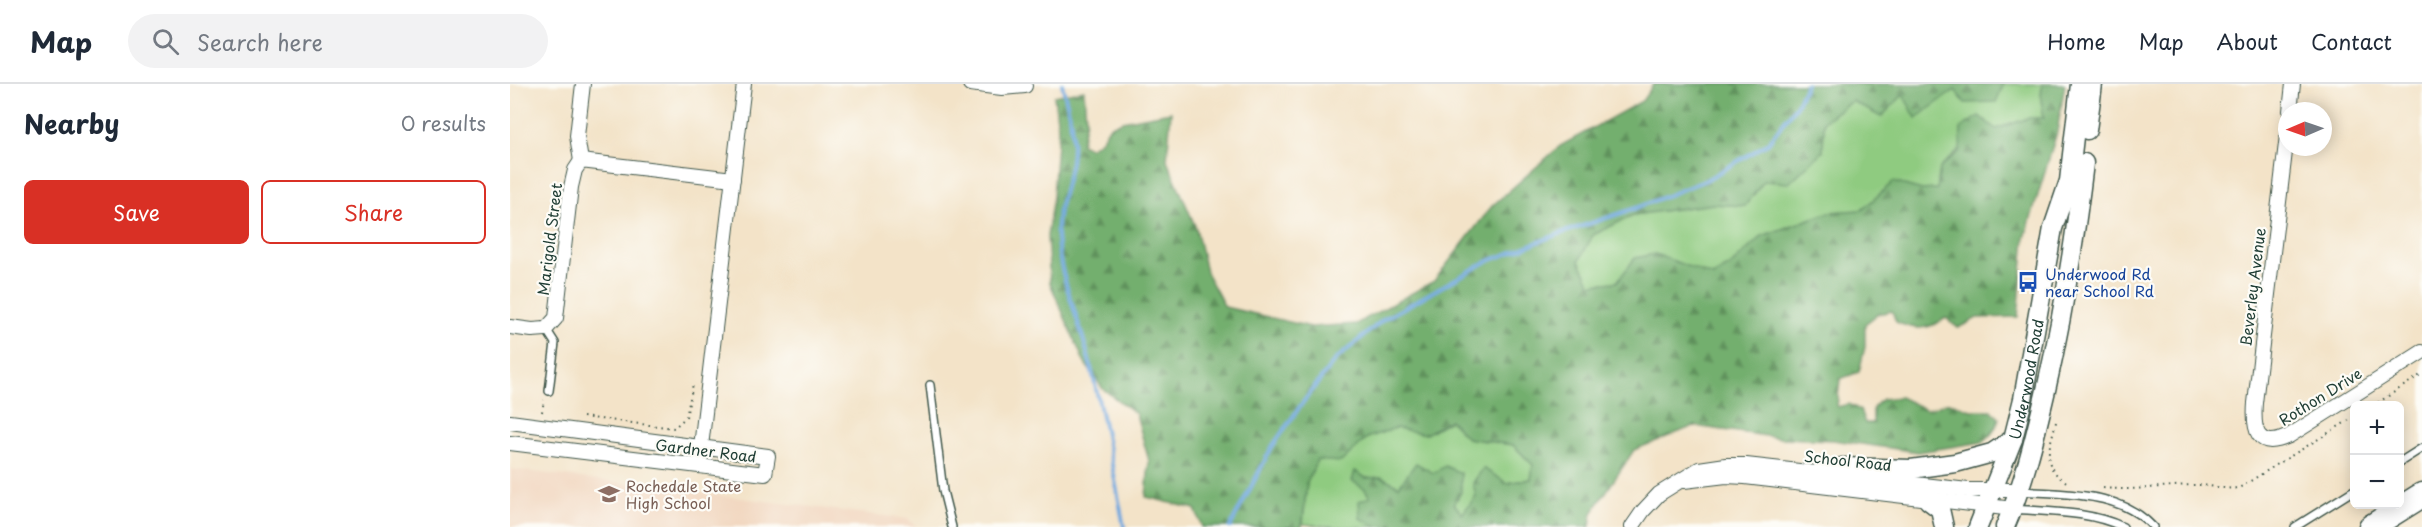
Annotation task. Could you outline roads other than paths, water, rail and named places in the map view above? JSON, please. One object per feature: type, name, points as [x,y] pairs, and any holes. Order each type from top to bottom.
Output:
[{"type":"highway","points":[[2370,527],[2422,495]]},
{"type":"main road","name":"Underwood Road","points":[[1978,527],[2013,439],[2033,353],[2053,228],[2069,181],[2080,84]]},
{"type":"main road","name":"Underwood Road","points":[[2005,527],[2013,509],[2038,424],[2061,316],[2080,192],[2093,84]]},
{"type":"main road","points":[[1817,474],[1842,466],[1911,469],[1955,463],[1992,453],[2013,439]]},
{"type":"main road","points":[[1928,500],[1940,509],[1944,527]]},
{"type":"street","points":[[583,84],[577,136],[581,161],[733,179]]},
{"type":"street","points":[[699,466],[744,84]]},
{"type":"street","points":[[970,84],[1002,88],[1025,85]]},
{"type":"street","points":[[2291,102],[2293,84]]},
{"type":"street","name":"Beverley Avenue","points":[[2264,440],[2254,425],[2285,156]]},
{"type":"street","name":"Marigold Street","points":[[546,329],[556,318],[571,187],[575,170],[581,161]]},
{"type":"street","points":[[510,327],[546,329]]},
{"type":"street","name":"Rothon Drive","points":[[2264,440],[2276,442],[2289,436],[2422,352]]},
{"type":"street","name":"Gardner Road","points":[[510,422],[768,456],[765,474],[510,443]]},
{"type":"street","name":"School Road","points":[[1632,527],[1659,494],[1699,469],[1726,465],[1746,465],[1968,490],[2013,509]]},
{"type":"street","name":"School Road","points":[[1678,482],[1726,476],[1745,477],[1928,500],[1989,499],[2019,490]]},
{"type":"lane","points":[[546,329],[555,343],[549,391]]},
{"type":"lane","points":[[930,385],[943,491],[952,527]]},
{"type":"lane","points":[[2404,459],[2422,448]]},
{"type":"lane","points":[[2019,490],[2109,500],[2130,508],[2153,527]]},
{"type":"lane","points":[[2295,527],[2350,493]]},
{"type":"lane","points":[[2013,509],[2086,516],[2110,521],[2122,527]]},
{"type":"waterway","points":[[1062,84],[1069,112],[1072,141],[1071,161],[1059,208],[1057,227],[1059,253],[1065,283],[1093,377],[1124,527]]},
{"type":"waterway","points":[[1230,527],[1272,447],[1301,405],[1335,360],[1384,319],[1486,262],[1706,180],[1767,144],[1796,106],[1806,84]]},
{"type":"place","name":"Underwood Rd near School Rd","points":[[2028,282]]},
{"type":"place","name":"Rochedale State High School","points":[[609,494]]}]
